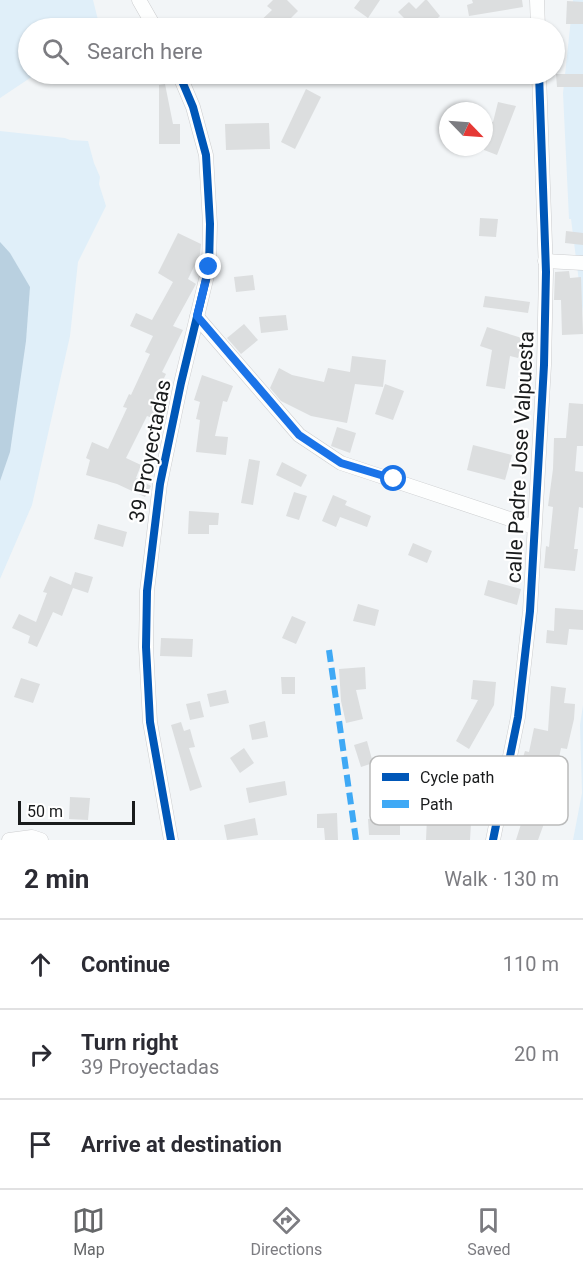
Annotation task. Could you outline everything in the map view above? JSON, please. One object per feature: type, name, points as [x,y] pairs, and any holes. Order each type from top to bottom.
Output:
[{"type":"street","points":[[139,0],[149,18]]},
{"type":"street","points":[[537,0],[538,18]]},
{"type":"street","name":"39 Proyectadas","points":[[171,840],[150,722],[146,647],[147,591],[160,484],[209,267],[210,224],[206,155],[193,107],[183,84]]},
{"type":"street","name":"calle Padre Jose Valpuesta","points":[[510,756],[518,717],[530,611],[544,365],[545,261],[539,84]]},
{"type":"street","points":[[545,261],[583,263]]},
{"type":"street","points":[[197,316],[299,435],[341,463],[534,527]]},
{"type":"street","name":"calle Padre Jose Valpuesta","points":[[493,840],[496,825]]},
{"type":"street","points":[[9,840],[32,837],[41,840]]},
{"type":"shaded area","points":[[0,0],[93,0],[98,18],[18,18],[18,84],[21,84],[0,98]]},
{"type":"shaded area","points":[[573,0],[583,0],[583,313],[571,219],[569,219],[563,93]]},
{"type":"shaded area","points":[[0,131],[88,141],[100,177],[99,184],[106,206],[78,262],[70,336],[32,505],[0,579]]},
{"type":"shaded area","points":[[583,705],[583,840],[573,840],[582,793],[580,725]]},
{"type":"water","points":[[0,242],[10,253],[30,287],[26,341],[10,452],[0,481]]},
{"type":"building","points":[[273,0],[287,0],[298,11],[291,18],[264,18],[272,10],[267,6]]},
{"type":"building","points":[[360,0],[380,0],[368,18],[354,8]]},
{"type":"building","points":[[427,0],[440,16],[438,18],[404,18],[398,12],[409,2],[416,9]]},
{"type":"building","points":[[472,0],[522,0],[523,7],[469,16],[467,5],[473,3]]},
{"type":"building","points":[[567,1],[583,2],[583,24],[566,24]]},
{"type":"building","points":[[565,74],[583,74],[583,87],[557,87],[557,84],[565,84]]},
{"type":"building","points":[[165,84],[173,124],[180,124],[180,144],[159,144],[159,85]]},
{"type":"building","points":[[306,89],[321,97],[295,149],[281,142]]},
{"type":"building","points":[[498,102],[516,106],[497,155],[493,153],[493,122]]},
{"type":"building","points":[[269,123],[270,149],[226,150],[225,124]]},
{"type":"building","points":[[480,218],[498,219],[496,237],[479,236]]},
{"type":"building","points":[[566,231],[583,233],[583,245],[565,243]]},
{"type":"building","points":[[178,233],[201,244],[200,254],[188,279],[196,284],[173,326],[183,330],[162,372],[166,374],[155,397],[164,401],[155,419],[147,416],[126,458],[141,465],[136,478],[151,486],[145,497],[117,484],[86,475],[90,460],[86,458],[92,442],[108,449],[127,408],[123,407],[150,354],[145,352],[153,336],[130,326],[136,313],[152,320],[173,282],[158,273]]},
{"type":"building","points":[[569,271],[570,278],[581,277],[583,334],[562,335],[561,300],[554,300],[555,272]]},
{"type":"building","points":[[253,275],[255,290],[236,292],[234,277]]},
{"type":"building","points":[[485,296],[530,302],[528,313],[483,307]]},
{"type":"building","points":[[286,315],[288,330],[261,333],[259,317]]},
{"type":"building","points":[[244,324],[258,340],[241,354],[227,338]]},
{"type":"building","points":[[487,327],[525,339],[518,358],[510,356],[505,389],[486,386],[492,350],[480,346]]},
{"type":"building","points":[[352,356],[386,360],[383,387],[355,384],[347,423],[311,416],[281,401],[270,388],[279,368],[292,375],[324,382],[328,368],[350,372]]},
{"type":"building","points":[[202,375],[233,386],[227,402],[223,401],[215,436],[228,437],[226,455],[196,452],[200,420],[196,419],[200,402],[194,400]]},
{"type":"building","points":[[385,384],[404,391],[393,420],[375,414]]},
{"type":"building","points":[[569,403],[583,404],[583,446],[577,446],[575,471],[583,472],[583,508],[579,507],[574,549],[578,549],[575,571],[544,568],[546,546],[549,547],[553,507],[548,506],[554,438],[566,438]]},
{"type":"building","points":[[337,427],[356,433],[350,453],[331,446]]},
{"type":"building","points":[[473,445],[512,455],[505,480],[467,470]]},
{"type":"building","points":[[249,459],[260,461],[253,505],[241,503]]},
{"type":"building","points":[[282,462],[307,475],[301,487],[276,475]]},
{"type":"building","points":[[294,492],[307,496],[299,520],[286,516]]},
{"type":"building","points":[[333,495],[347,501],[345,505],[371,516],[367,527],[340,517],[336,527],[322,521]]},
{"type":"building","points":[[189,511],[219,513],[218,525],[209,525],[209,534],[188,534]]},
{"type":"building","points":[[98,524],[127,532],[123,547],[94,539]]},
{"type":"building","points":[[413,543],[432,551],[427,563],[408,555]]},
{"type":"building","points":[[75,572],[93,577],[88,593],[73,588],[62,616],[53,612],[37,647],[28,643],[30,636],[12,628],[19,614],[36,622],[47,593],[43,592],[50,576],[71,585]]},
{"type":"building","points":[[488,580],[521,589],[517,605],[484,595]]},
{"type":"building","points":[[358,604],[379,610],[375,626],[353,621]]},
{"type":"building","points":[[555,608],[583,610],[583,630],[569,629],[567,645],[546,643],[547,630],[554,631]]},
{"type":"building","points":[[292,616],[306,622],[296,644],[282,638]]},
{"type":"building","points":[[161,638],[193,639],[192,657],[160,656]]},
{"type":"building","points":[[365,667],[366,689],[356,690],[363,719],[346,723],[341,701],[339,669]]},
{"type":"building","points":[[281,677],[295,677],[295,694],[282,694]]},
{"type":"building","points":[[21,678],[40,684],[33,703],[14,697]]},
{"type":"building","points":[[473,680],[496,682],[494,705],[469,749],[456,741],[478,700],[471,699]]},
{"type":"building","points":[[551,686],[566,688],[564,703],[575,704],[567,749],[561,748],[559,756],[523,756],[525,751],[529,752],[534,728],[548,731]]},
{"type":"building","points":[[226,690],[229,703],[210,707],[207,694]]},
{"type":"building","points":[[200,701],[204,717],[190,720],[186,704]]},
{"type":"building","points":[[265,721],[268,737],[252,740],[249,725]]},
{"type":"building","points":[[181,722],[184,731],[190,729],[195,747],[189,748],[202,787],[190,791],[171,725]]},
{"type":"building","points":[[367,741],[371,756],[370,764],[361,767],[354,745]]},
{"type":"building","points":[[244,748],[254,763],[240,773],[230,758]]},
{"type":"building","points":[[285,781],[287,795],[249,803],[246,788]]},
{"type":"building","points":[[70,797],[90,798],[88,820],[69,819]]},
{"type":"building","points":[[337,813],[338,840],[325,840],[324,828],[317,828],[317,814]]},
{"type":"building","points":[[255,818],[258,835],[227,840],[224,825]]},
{"type":"building","points":[[368,819],[370,819],[370,825],[400,825],[400,835],[369,835]]},
{"type":"building","points":[[427,825],[471,825],[470,840],[426,840]]},
{"type":"building","points":[[521,825],[543,825],[538,840],[516,840]]},
{"type":"marked path","points":[[329,650],[356,840]]},
{"type":"cycle path","points":[[171,840],[150,722],[146,647],[147,591],[160,484],[209,267],[210,224],[206,155],[193,107],[183,84]]},
{"type":"cycle path","points":[[510,756],[518,717],[530,611],[544,365],[546,272],[539,84]]},
{"type":"cycle path","points":[[493,840],[496,825]]},
{"type":"route","points":[[209,267],[197,316],[299,435],[341,463],[394,479]]}]
